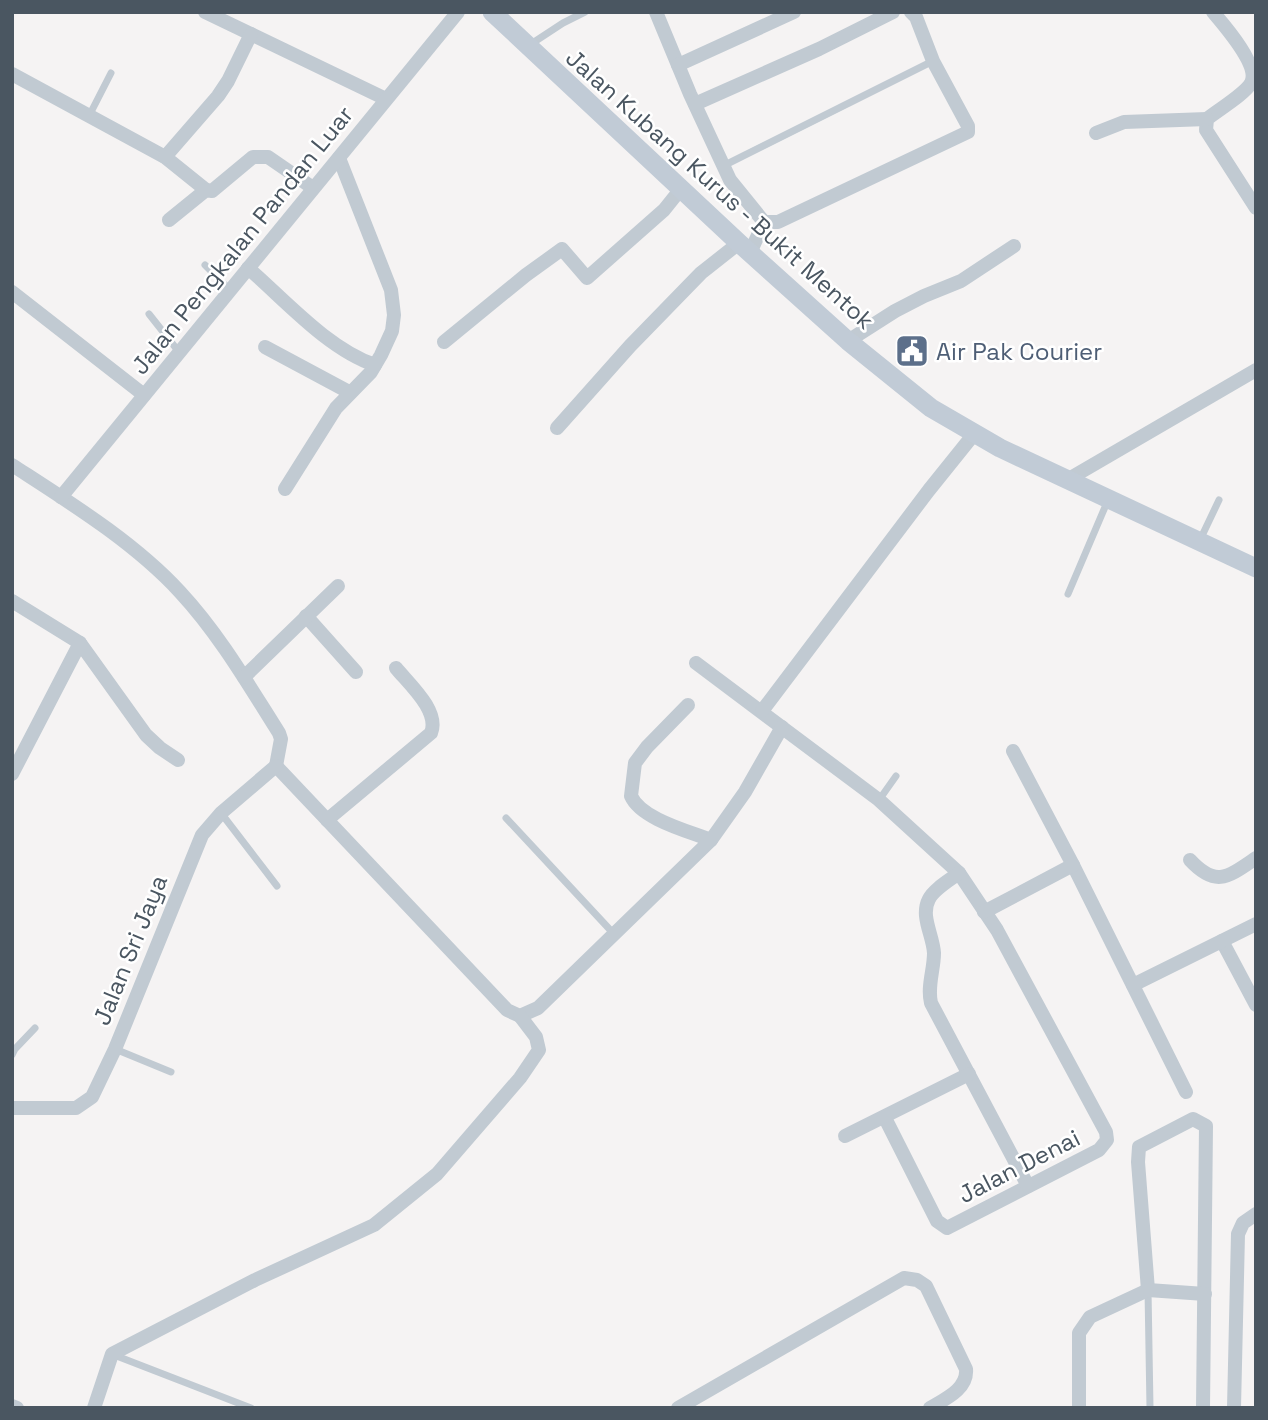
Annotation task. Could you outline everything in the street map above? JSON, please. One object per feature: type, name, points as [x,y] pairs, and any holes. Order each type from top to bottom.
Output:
[{"type":"main road","name":"Jalan Kubang Kurus - Bukit Mentok","points":[[492,12],[744,248],[848,341],[931,408],[1000,449],[1256,568]]},
{"type":"street","points":[[205,12],[386,99]]},
{"type":"street","name":"Jalan Pengkalan Pandan Luar","points":[[61,496],[458,12]]},
{"type":"street","points":[[656,12],[723,167],[764,222],[778,222],[968,132],[968,126],[933,61],[917,14]]},
{"type":"street","points":[[678,65],[794,12]]},
{"type":"street","points":[[695,104],[819,49],[893,12]]},
{"type":"street","points":[[1096,133],[1124,122],[1208,118],[1248,87],[1252,78],[1249,62],[1213,12]]},
{"type":"street","points":[[165,157],[228,81],[251,34]]},
{"type":"street","points":[[12,74],[165,157],[206,190],[212,191],[253,157],[260,156],[268,157],[313,188]]},
{"type":"street","points":[[1208,118],[1206,130],[1256,208]]},
{"type":"street","points":[[285,489],[336,408],[375,365],[391,331],[394,315],[391,290],[339,158]]},
{"type":"street","points":[[169,220],[206,190]]},
{"type":"street","points":[[444,342],[562,249],[587,278],[664,210],[680,190]]},
{"type":"street","points":[[557,428],[630,346],[701,273],[744,248],[764,222]]},
{"type":"street","points":[[848,341],[895,311],[961,281],[1014,246]]},
{"type":"street","points":[[248,268],[329,339],[354,356],[375,365]]},
{"type":"street","points":[[12,292],[144,395]]},
{"type":"street","points":[[265,347],[349,392]]},
{"type":"street","points":[[1067,480],[1256,370]]},
{"type":"street","points":[[762,711],[929,490],[977,436]]},
{"type":"street","points":[[12,466],[61,496],[131,548],[179,590],[221,642],[279,733],[281,739],[276,766],[507,1010],[522,1020],[536,1037],[539,1050],[475,1132],[437,1174],[374,1225],[255,1280],[112,1354],[94,1408]]},
{"type":"street","points":[[244,677],[338,586]]},
{"type":"street","points":[[12,601],[80,643],[146,735],[178,760]]},
{"type":"street","points":[[306,616],[356,672]]},
{"type":"street","points":[[12,774],[80,643]]},
{"type":"street","points":[[696,663],[878,800],[959,873],[984,912],[1073,865]]},
{"type":"street","points":[[327,820],[431,733],[434,726],[429,710],[396,668]]},
{"type":"street","points":[[688,705],[635,763],[631,796],[640,808],[655,818],[710,840]]},
{"type":"street","points":[[522,1020],[538,1008],[710,840],[745,792],[782,727]]},
{"type":"street","points":[[1013,751],[1186,1092]]},
{"type":"street","name":"Jalan Sri Jaya","points":[[12,1108],[66,1109],[84,1104],[97,1089],[202,835],[221,813],[276,766]]},
{"type":"street","points":[[1190,860],[1203,873],[1213,877],[1238,870],[1256,858]]},
{"type":"street","points":[[959,873],[929,897],[926,918],[934,953],[929,995],[1028,1186]]},
{"type":"street","name":"Jalan Denai","points":[[885,1118],[940,1225],[950,1227],[1099,1150],[1107,1140],[1106,1132],[1036,1000],[984,912]]},
{"type":"street","points":[[1133,985],[1256,924]]},
{"type":"street","points":[[1222,941],[1256,1005]]},
{"type":"street","points":[[845,1136],[969,1074]]},
{"type":"street","points":[[1148,1290],[1139,1147],[1193,1119],[1206,1126],[1203,1408]]},
{"type":"street","points":[[1234,1408],[1238,1234],[1243,1223],[1256,1214]]},
{"type":"street","points":[[678,1408],[904,1278],[917,1280],[926,1286],[965,1369],[963,1384],[952,1395],[930,1408]]},
{"type":"street","points":[[1079,1408],[1079,1333],[1090,1317],[1148,1290],[1205,1294]]},
{"type":"lane","points":[[527,46],[585,12]]},
{"type":"lane","points":[[723,167],[933,61]]},
{"type":"lane","points":[[88,117],[111,73]]},
{"type":"lane","points":[[205,265],[230,290]]},
{"type":"lane","points":[[149,314],[179,352]]},
{"type":"lane","points":[[1068,594],[1108,499]]},
{"type":"lane","points":[[1200,541],[1219,500]]},
{"type":"lane","points":[[878,800],[896,776]]},
{"type":"lane","points":[[221,813],[277,886]]},
{"type":"lane","points":[[506,818],[614,934]]},
{"type":"lane","points":[[12,1055],[35,1028]]},
{"type":"lane","points":[[115,1049],[171,1072]]},
{"type":"lane","points":[[1148,1290],[1150,1408]]},
{"type":"lane","points":[[112,1354],[251,1408]]},
{"type":"place","name":"Air Pak Courier","points":[[912,351]]}]
